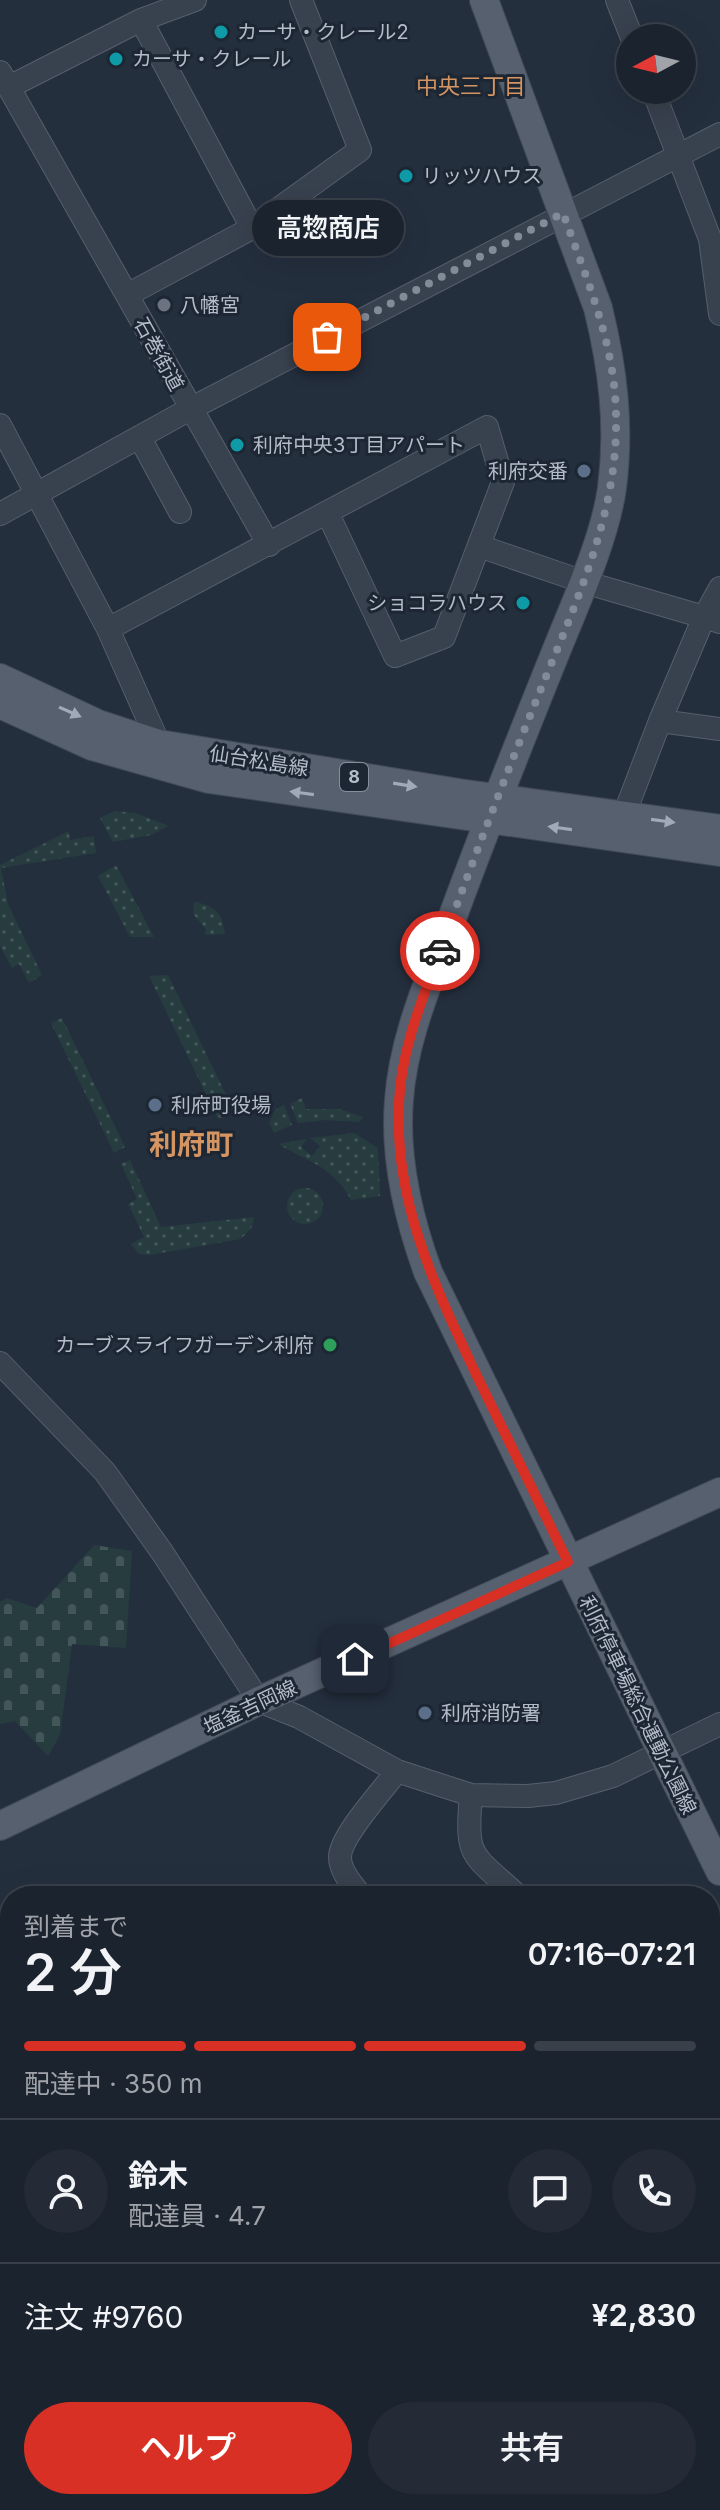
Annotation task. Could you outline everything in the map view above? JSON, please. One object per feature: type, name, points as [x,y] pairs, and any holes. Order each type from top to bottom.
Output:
[{"type":"main road","points":[[484,0],[598,308],[611,361],[616,417],[611,491],[584,582],[492,808]]},
{"type":"main road","name":"仙台松島線","points":[[0,678],[98,724],[159,744],[720,852]]},
{"type":"main road","name":"仙台松島線","points":[[0,704],[92,746],[197,776],[492,808],[624,815],[720,829]]},
{"type":"main road","name":"利府停車場総合運動公園線","points":[[492,808],[414,1023],[399,1100],[400,1163],[409,1213],[428,1272],[720,1871]]},
{"type":"main road","name":"塩釜吉岡線","points":[[0,1826],[259,1701],[720,1492]]},
{"type":"street","points":[[4,79],[195,0]]},
{"type":"street","points":[[127,295],[252,228],[360,150],[301,0]]},
{"type":"street","points":[[617,0],[626,24]]},
{"type":"street","points":[[141,20],[252,228]]},
{"type":"street","name":"石巻街道","points":[[4,79],[190,409],[720,134]]},
{"type":"street","points":[[658,104],[710,239],[720,314]]},
{"type":"street","points":[[0,514],[190,409],[269,545]]},
{"type":"street","points":[[0,425],[108,629],[159,744]]},
{"type":"street","points":[[108,629],[487,427],[503,482],[444,637],[395,656],[328,514]]},
{"type":"street","points":[[140,438],[180,512]]},
{"type":"street","points":[[479,546],[584,582],[712,619]]},
{"type":"street","points":[[624,815],[660,721],[712,619],[720,588]]},
{"type":"street","points":[[660,721],[720,729]]},
{"type":"street","points":[[0,1363],[105,1472],[162,1552],[259,1701],[299,1717],[397,1771],[471,1795],[556,1793],[613,1776],[720,1724]]},
{"type":"street","points":[[353,1886],[344,1874],[340,1857],[344,1842],[397,1771]]},
{"type":"street","points":[[471,1795],[468,1834],[471,1851],[508,1886]]},
{"type":"green space","points":[[115,811],[136,813],[169,826],[151,835],[113,842],[100,818]]},
{"type":"green space","points":[[69,831],[70,840],[94,836],[96,853],[1,868],[8,904],[42,975],[29,983],[19,964],[12,968],[0,946],[0,865]]},
{"type":"green space","points":[[116,865],[154,937],[130,937],[98,876]]},
{"type":"green space","points":[[194,902],[216,911],[225,934],[205,935],[206,929],[193,914]]},
{"type":"green space","points":[[168,975],[230,1103],[223,1113],[225,1116],[218,1119],[149,976]]},
{"type":"green space","points":[[62,1018],[125,1147],[114,1153],[51,1023]]},
{"type":"green space","points":[[302,1098],[306,1109],[339,1109],[363,1117],[359,1122],[325,1120],[298,1123],[290,1104]]},
{"type":"green space","points":[[284,1105],[292,1125],[274,1133],[269,1123],[275,1110]]},
{"type":"green space","points":[[354,1133],[378,1148],[380,1196],[351,1200],[328,1172],[278,1144],[307,1139],[301,1147],[312,1156],[320,1146],[310,1138]]},
{"type":"green space","points":[[130,1160],[161,1227],[254,1217],[252,1227],[241,1239],[149,1255],[139,1254],[131,1244],[144,1237],[128,1204],[137,1199],[121,1164]]},
{"type":"green space","points":[[305,1188],[318,1193],[323,1206],[318,1219],[305,1224],[292,1219],[287,1206],[292,1193]]},
{"type":"green space","points":[[94,1545],[132,1551],[126,1648],[72,1644],[60,1735],[48,1756],[15,1721],[0,1724],[0,1602],[7,1598],[37,1608]]},
{"type":"way so far","points":[[327,337],[563,213],[598,308],[611,361],[616,417],[611,491],[584,582],[496,799],[440,951]]},
{"type":"place","name":"カーサ・クレール2","points":[[221,32]]},
{"type":"place","name":"カーサ・クレール","points":[[116,59]]},
{"type":"place","name":"リッツハウス","points":[[406,176]]},
{"type":"place","name":"八幡宮","points":[[164,305]]},
{"type":"place","name":"高惣商店","points":[[327,337]]},
{"type":"place","name":"利府中央3丁目アパート","points":[[237,445]]},
{"type":"place","name":"利府交番","points":[[584,471]]},
{"type":"place","name":"ショコラハウス","points":[[523,603]]},
{"type":"place","name":"利府町役場","points":[[155,1105]]},
{"type":"place","name":"カーブスライフガーデン利府","points":[[330,1345]]},
{"type":"place","name":"利府消防署","points":[[425,1713]]},
{"type":"district","name":"中央三丁目","points":[[471,86]]},
{"type":"district","name":"利府町","points":[[191,1144]]},
{"type":"route","points":[[355,1659],[568,1562],[428,1272],[409,1213],[398,1137],[399,1100],[404,1060],[414,1023],[440,951]]}]
